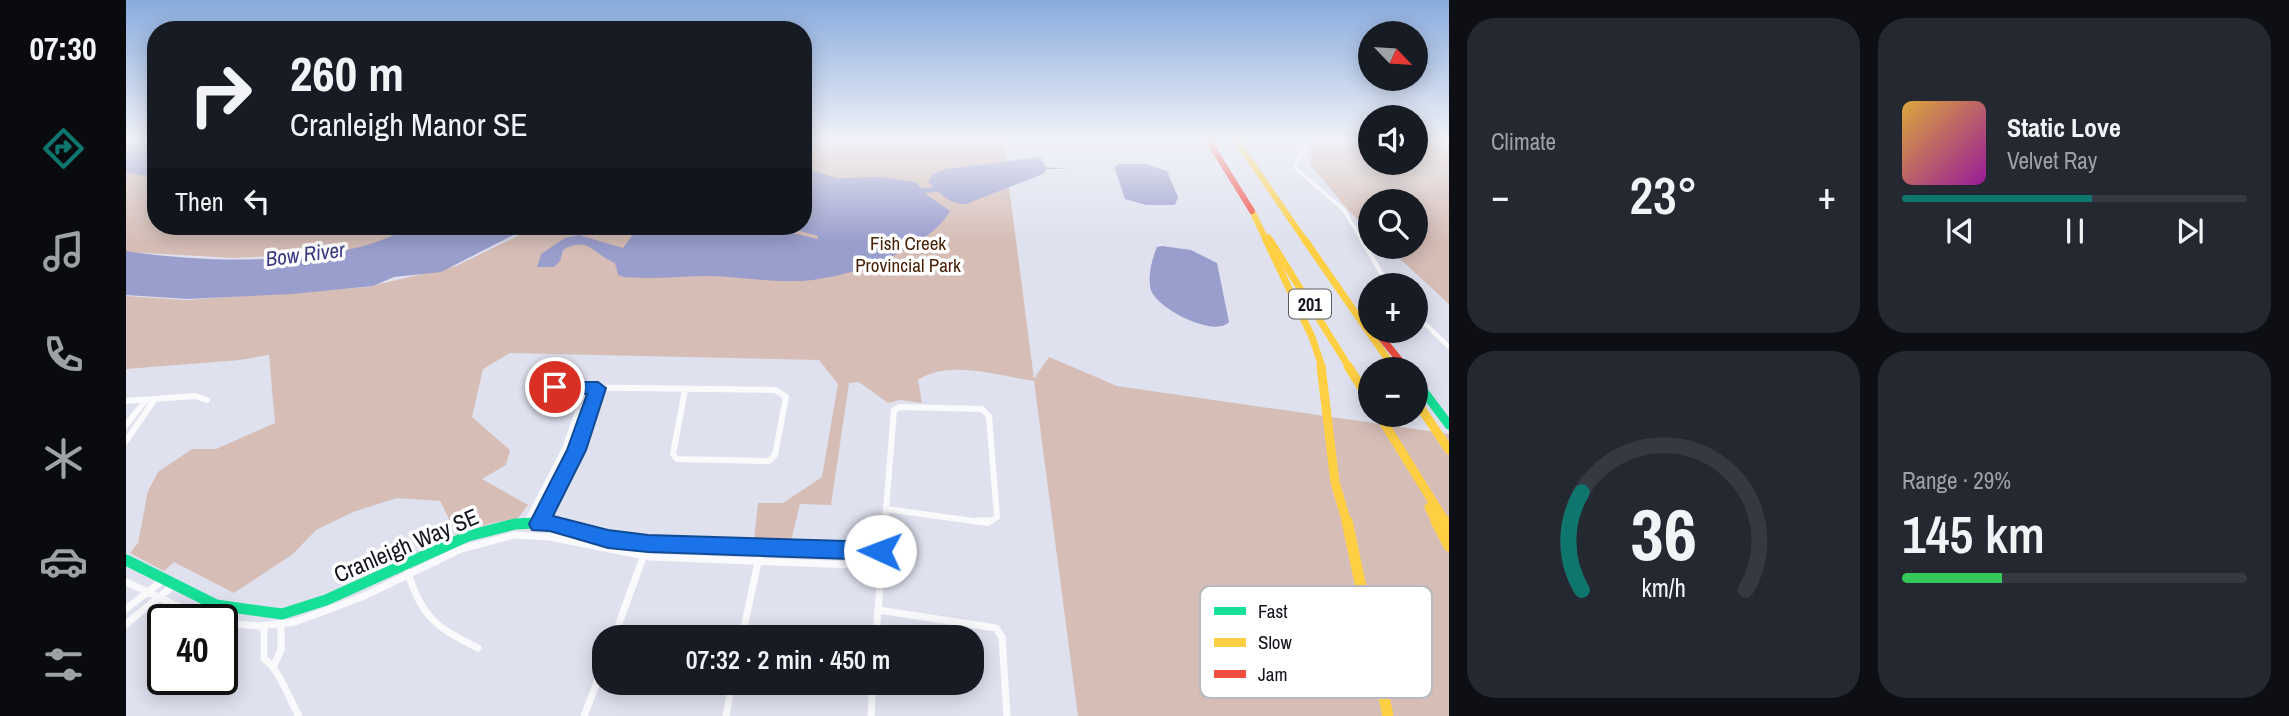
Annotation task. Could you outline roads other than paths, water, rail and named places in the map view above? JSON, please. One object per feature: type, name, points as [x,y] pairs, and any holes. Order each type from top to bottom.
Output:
[{"type":"main road","name":"201","points":[[1229,173],[1358,382]]},
{"type":"main road","name":"201","points":[[1259,173],[1386,357]]},
{"type":"main road","points":[[1250,207],[1312,337],[1323,371],[1335,482],[1361,586]]},
{"type":"main road","points":[[1343,294],[1358,311]]},
{"type":"main road","points":[[1385,343],[1397,357]]},
{"type":"main road","points":[[1428,398],[1449,425]]},
{"type":"main road","points":[[1428,419],[1449,450]]},
{"type":"main road","points":[[1386,427],[1449,528]]},
{"type":"main road","points":[[1399,448],[1449,546]]},
{"type":"main road","name":"Cranleigh Way SE","points":[[126,560],[216,605],[282,614],[326,600],[468,536],[495,528],[526,524],[550,523],[608,539],[648,544],[880,551]]},
{"type":"main road","points":[[1384,698],[1388,716]]},
{"type":"street","points":[[1301,173],[1344,210],[1381,273]]},
{"type":"street","points":[[1428,327],[1449,347]]},
{"type":"street","points":[[534,390],[592,388],[775,390],[786,397],[775,455],[769,461],[677,459],[673,454],[685,390]]},
{"type":"street","points":[[592,388],[576,450],[539,524],[531,534],[526,524],[565,449],[592,388]]},
{"type":"street","points":[[126,401],[195,396],[207,400]]},
{"type":"street","points":[[126,441],[155,399]]},
{"type":"street","points":[[126,425],[146,400]]},
{"type":"street","points":[[877,625],[880,551],[894,410],[900,407],[982,409],[989,416],[997,517],[988,523],[886,509]]},
{"type":"street","points":[[565,449],[576,450]]},
{"type":"street","name":"Cranleigh Way SE","points":[[238,625],[264,628],[281,626],[331,611],[494,538],[531,534],[553,537],[601,551],[644,557],[879,566]]},
{"type":"street","points":[[618,625],[648,544]]},
{"type":"street","points":[[745,625],[762,547]]},
{"type":"street","points":[[406,565],[417,603],[435,627],[478,648]]},
{"type":"street","points":[[126,609],[163,580]]},
{"type":"street","points":[[126,582],[171,604]]},
{"type":"street","points":[[126,624],[174,584]]},
{"type":"street","points":[[878,610],[996,628],[1002,637],[1007,716]]},
{"type":"street","points":[[274,665],[281,650],[281,626]]},
{"type":"street","points":[[264,628],[264,659],[274,665],[282,687],[299,716]]},
{"type":"street","points":[[584,716],[592,695]]},
{"type":"street","points":[[726,716],[730,695]]},
{"type":"street","points":[[871,716],[872,695]]},
{"type":"water","points":[[812,173],[837,178],[881,177],[916,182],[927,195],[950,211],[923,239],[904,251],[859,269],[815,280],[775,281],[711,276],[624,277],[618,275],[615,263],[585,245],[563,250],[560,261],[554,267],[537,267],[541,254],[565,238],[579,235],[623,248],[632,235],[801,235],[818,239],[818,236],[812,234]]},
{"type":"water","points":[[1043,173],[966,204],[950,200],[941,194],[928,182],[933,174]]},
{"type":"water","points":[[1116,173],[1168,173],[1178,197],[1175,205],[1146,205],[1125,199]]},
{"type":"water","points":[[394,235],[513,235],[441,272],[394,277],[373,286],[292,294],[187,299],[126,295],[126,251],[213,259],[273,259],[332,253]]},
{"type":"water","points":[[1157,247],[1191,250],[1217,263],[1229,322],[1222,326],[1200,324],[1175,313],[1156,297],[1151,290],[1150,274]]},
{"type":"waterway","points":[[923,191],[936,189]]},
{"type":"park label","name":"Fish Creek Provincial Park","points":[[908,254]]},
{"type":"water label","name":"Bow River","points":[[305,254]]}]
